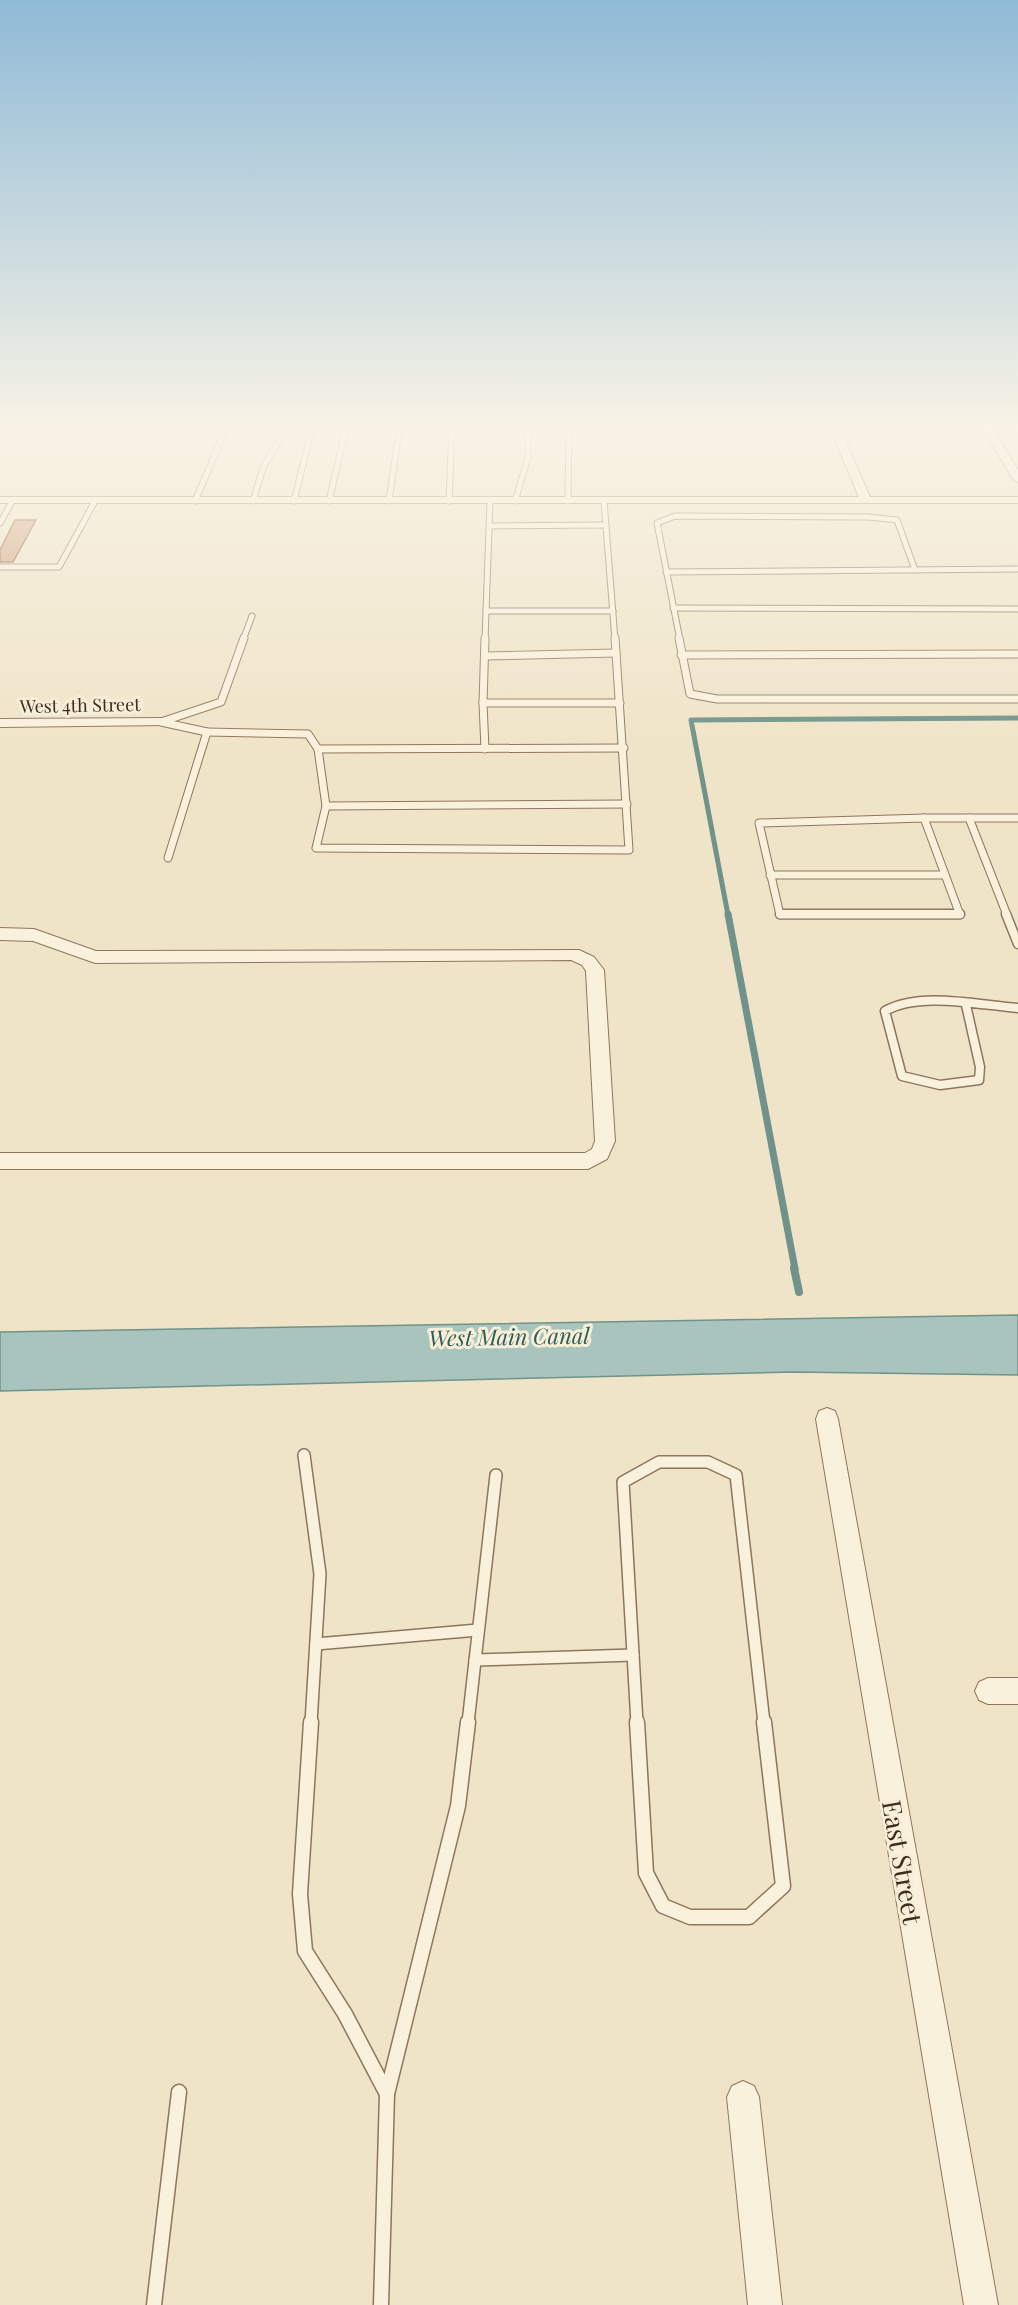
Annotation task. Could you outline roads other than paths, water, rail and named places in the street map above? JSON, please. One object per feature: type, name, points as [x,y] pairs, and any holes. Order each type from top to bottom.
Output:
[{"type":"street","name":"West 4th Street","points":[[2,727],[161,722]]},
{"type":"street","points":[[0,934],[33,935],[95,957],[573,954],[588,961],[595,970],[605,1141],[600,1154],[588,1161],[0,1161]]},
{"type":"street","name":"East Street","points":[[827,1419],[981,2305]]},
{"type":"street","points":[[988,1691],[1018,1691]]},
{"type":"street","points":[[742,2097],[765,2305]]},
{"type":"lane","points":[[0,567],[59,567],[78,532]]},
{"type":"lane","points":[[485,749],[483,703],[489,532]]},
{"type":"lane","points":[[161,722],[207,732],[308,734],[318,749],[326,806],[316,848],[629,850],[624,748],[607,532]]},
{"type":"lane","points":[[659,532],[690,694],[717,699],[1018,699]]},
{"type":"lane","points":[[901,532],[915,570]]},
{"type":"lane","points":[[666,572],[1018,570]]},
{"type":"lane","points":[[673,608],[1018,609]]},
{"type":"lane","points":[[486,611],[613,611]]},
{"type":"lane","points":[[161,722],[221,702],[252,616]]},
{"type":"lane","points":[[485,656],[616,653]]},
{"type":"lane","points":[[681,655],[1018,654]]},
{"type":"lane","points":[[483,703],[620,703]]},
{"type":"lane","points":[[168,858],[207,732]]},
{"type":"lane","points":[[318,749],[624,748]]},
{"type":"lane","points":[[326,806],[627,804]]},
{"type":"lane","points":[[924,818],[960,915],[780,915],[759,823],[924,818],[1018,818]]},
{"type":"lane","points":[[969,818],[1018,944]]},
{"type":"lane","points":[[770,875],[945,875]]},
{"type":"lane","points":[[966,1005],[980,1067],[979,1080],[954,1087],[921,1083],[902,1076],[885,1011],[899,1004],[924,1000],[1018,1008]]},
{"type":"lane","points":[[304,1455],[320,1574],[300,1894],[305,1952],[345,2014],[387,2094]]},
{"type":"lane","points":[[659,1462],[708,1462],[736,1475],[783,1886],[749,1917],[690,1917],[663,1906],[646,1874],[633,1655],[623,1482],[659,1462]]},
{"type":"lane","points":[[381,2305],[387,2094],[458,1806],[496,1475]]},
{"type":"lane","points":[[316,1644],[478,1630]]},
{"type":"lane","points":[[475,1660],[633,1655]]},
{"type":"lane","points":[[154,2305],[179,2092]]},
{"type":"water","name":"West Main Canal","points":[[1018,1315],[1018,1375],[793,1372],[0,1391],[0,1332]]},
{"type":"waterway","points":[[728,915],[691,720],[1018,718]]},
{"type":"waterway","points":[[728,914],[795,1269]]},
{"type":"waterway","points":[[794,1268],[799,1292]]}]
